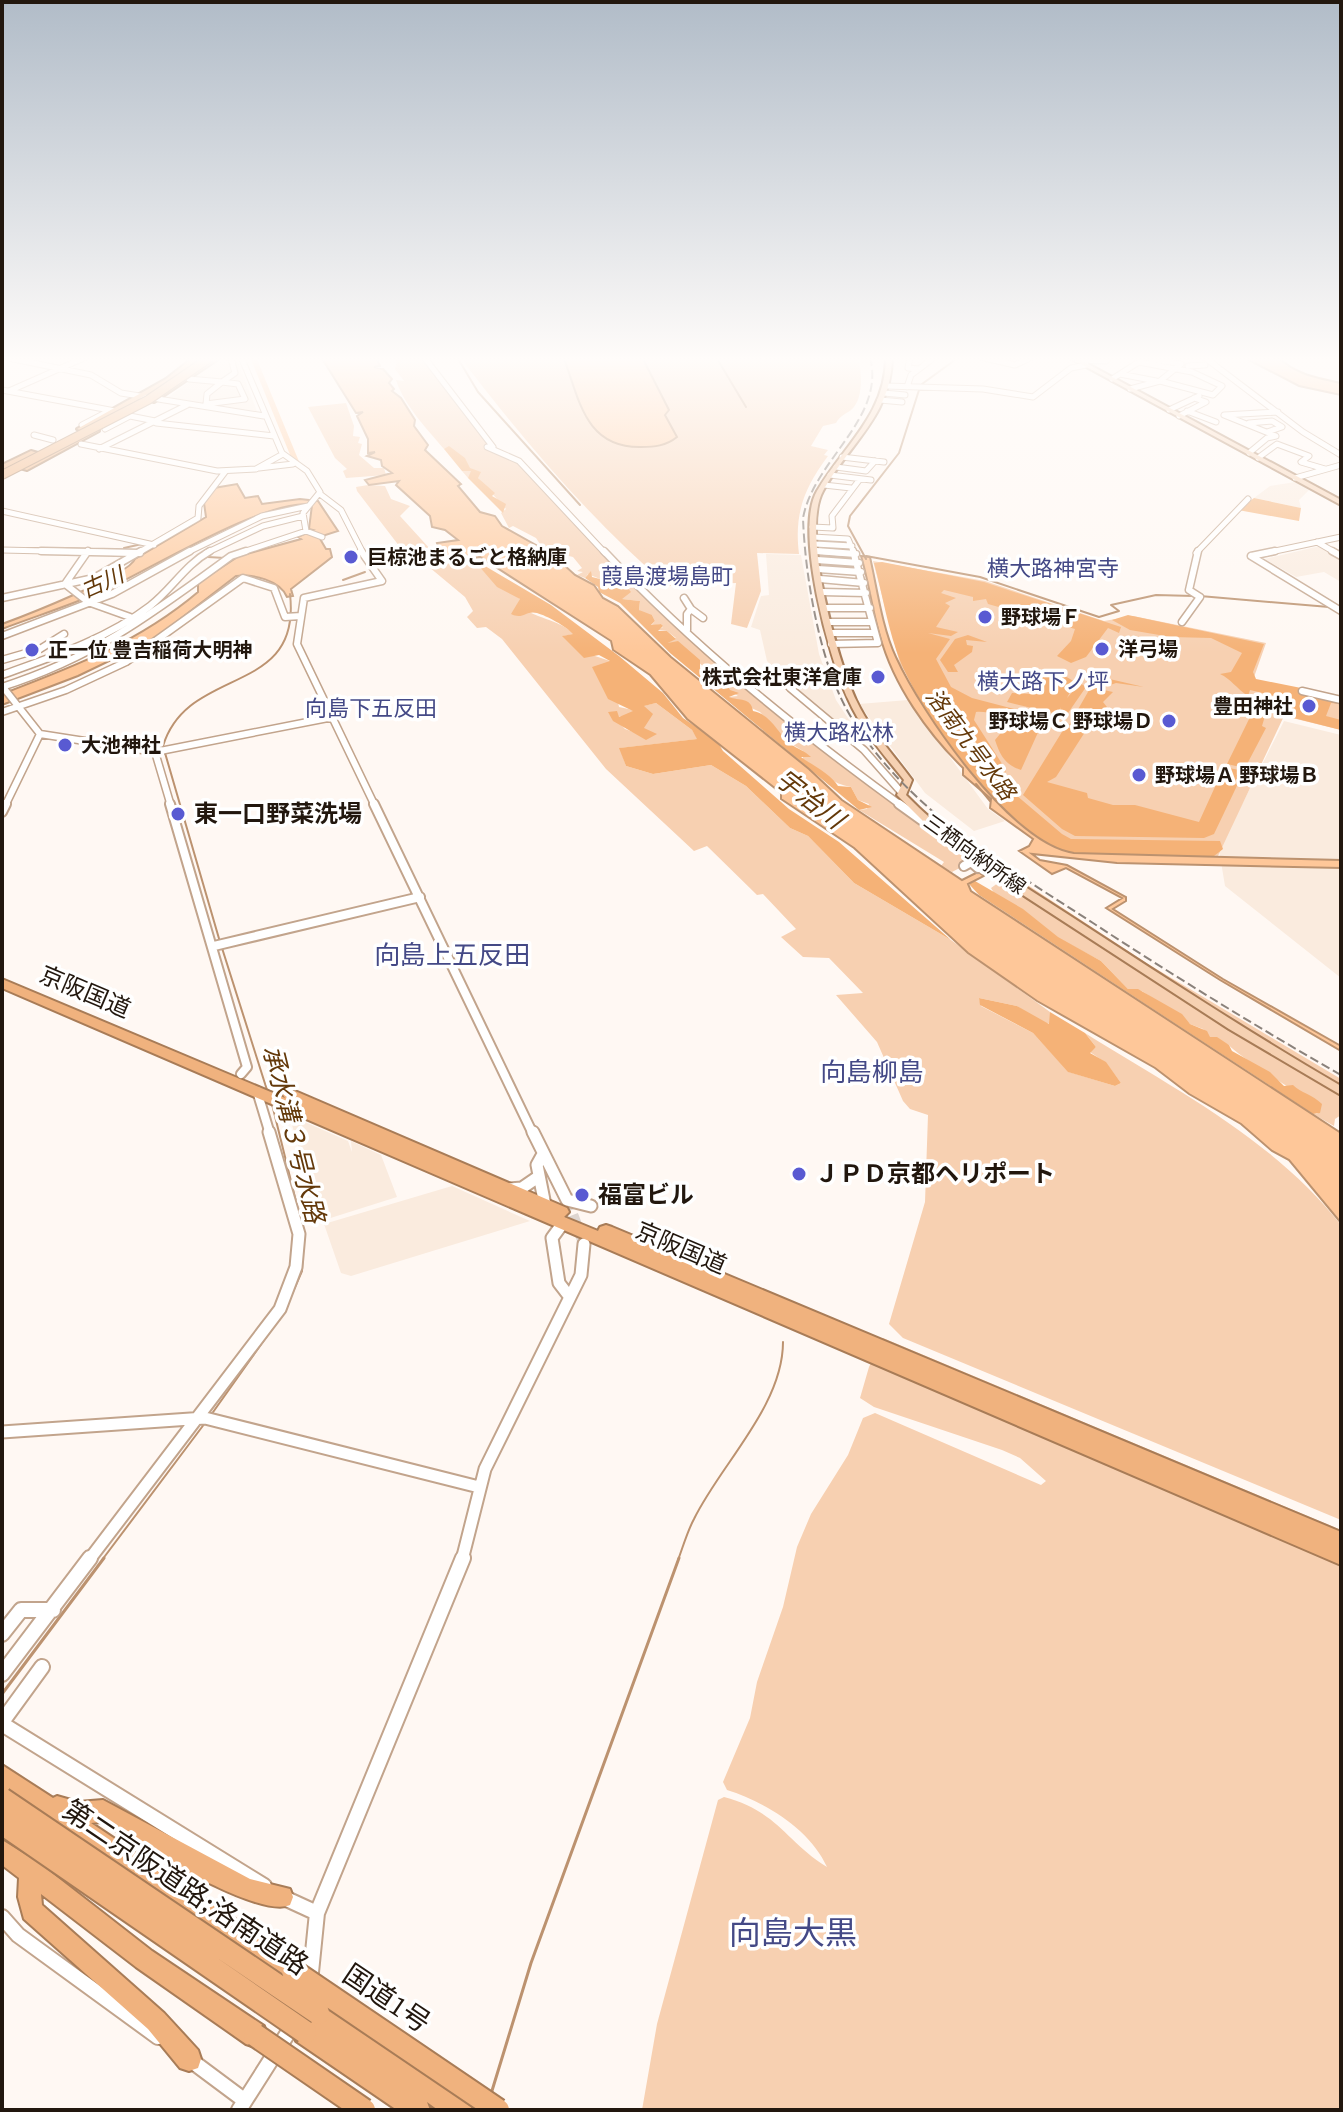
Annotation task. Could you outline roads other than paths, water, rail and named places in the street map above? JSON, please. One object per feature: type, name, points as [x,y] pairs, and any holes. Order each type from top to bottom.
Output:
[{"type":"highway","points":[[2,473],[33,456]]},
{"type":"highway","points":[[2,473],[35,456]]},
{"type":"highway","points":[[2,473],[37,456]]},
{"type":"highway","points":[[2,473],[43,456]]},
{"type":"highway","name":"京阪国道","points":[[2,973],[241,1074],[258,1088]]},
{"type":"highway","name":"京阪国道","points":[[2,983],[509,1189],[1341,1556]]},
{"type":"highway","name":"京阪国道","points":[[282,1097],[563,1223],[1341,1541]]},
{"type":"highway","name":"国道1号","points":[[2,1776],[498,2110]]},
{"type":"highway","name":"第二京阪道路;洛南道路","points":[[2,1799],[329,2035]]},
{"type":"highway","points":[[48,1807],[78,1813],[103,1811],[248,1890],[282,1897]]},
{"type":"highway","name":"第二京阪道路;洛南道路","points":[[2,1823],[329,2035]]},
{"type":"highway","points":[[2,1851],[144,1959],[364,2110]]},
{"type":"highway","points":[[31,1871],[29,1897],[32,1911],[156,2021],[189,2059]]},
{"type":"highway","points":[[329,2035],[418,2110]]},
{"type":"highway","points":[[329,2035],[460,2110]]},
{"type":"main road","points":[[1254,456],[1341,503]]},
{"type":"main road","name":"三栖向納所線","points":[[842,457],[811,511],[830,638],[853,702],[908,780],[901,792],[935,828],[988,866],[1186,998],[1341,1091]]},
{"type":"street","points":[[136,456],[225,472],[293,464]]},
{"type":"street","points":[[259,468],[270,457],[276,456]]},
{"type":"street","points":[[285,456],[307,471],[318,496],[341,510],[356,543],[382,581],[304,598],[296,617],[297,644],[542,1156],[567,1200],[591,1206]]},
{"type":"street","points":[[507,456],[519,461],[614,562],[695,641],[811,738],[982,865],[978,868],[971,862],[964,866]]},
{"type":"street","points":[[1258,458],[1261,456]]},
{"type":"street","points":[[1308,456],[1301,462],[1325,469]]},
{"type":"street","points":[[842,457],[884,462]]},
{"type":"street","points":[[836,467],[866,471],[875,461]]},
{"type":"street","points":[[1287,482],[1341,465]]},
{"type":"street","points":[[2,598],[68,587],[94,578],[140,553],[198,518],[199,506],[225,472]]},
{"type":"street","points":[[830,475],[871,480]]},
{"type":"street","points":[[812,527],[833,528],[832,516],[860,479]]},
{"type":"street","points":[[824,485],[851,488]]},
{"type":"street","points":[[306,531],[303,516],[318,496]]},
{"type":"street","points":[[1182,622],[1200,596],[1189,590],[1195,554],[1248,499]]},
{"type":"street","points":[[2,636],[89,603],[234,529],[290,507],[308,506]]},
{"type":"street","points":[[2,511],[154,545]]},
{"type":"street","points":[[2,675],[80,646],[130,617],[153,602],[199,557],[232,541],[303,516]]},
{"type":"street","points":[[3,688],[49,672],[110,642],[231,556],[306,531],[322,537]]},
{"type":"street","points":[[1341,537],[1251,556],[1341,611]]},
{"type":"street","points":[[1317,542],[1341,556]]},
{"type":"street","points":[[816,552],[852,546],[878,643],[830,638]]},
{"type":"street","points":[[2,550],[140,553]]},
{"type":"street","points":[[68,587],[88,551]]},
{"type":"street","points":[[816,552],[856,554]]},
{"type":"street","points":[[816,552],[859,563]]},
{"type":"street","points":[[816,552],[861,572]]},
{"type":"street","points":[[2,712],[118,665],[163,638],[243,578],[279,591],[285,617],[296,617]]},
{"type":"street","points":[[820,579],[864,583]]},
{"type":"street","points":[[68,587],[89,603],[130,617]]},
{"type":"street","points":[[822,592],[866,593]]},
{"type":"street","points":[[684,598],[691,609],[703,618]]},
{"type":"street","points":[[825,608],[870,608]]},
{"type":"street","points":[[687,630],[690,627],[687,614],[691,609]]},
{"type":"street","points":[[828,622],[872,622]]},
{"type":"street","points":[[679,623],[817,742],[885,790],[901,792]]},
{"type":"street","points":[[2,660],[40,649],[64,634]]},
{"type":"street","points":[[3,688],[67,658],[80,646]]},
{"type":"street","points":[[776,671],[790,688],[864,750],[901,792]]},
{"type":"street","points":[[3,688],[40,734],[156,752],[333,717]]},
{"type":"street","points":[[1302,691],[1341,700]]},
{"type":"street","points":[[2,812],[40,734]]},
{"type":"street","points":[[156,752],[216,946],[247,1067],[241,1074]]},
{"type":"street","points":[[885,793],[901,792]]},
{"type":"street","points":[[216,946],[420,897]]},
{"type":"street","points":[[2,1674],[272,1324],[289,1288],[299,1250],[299,1234],[258,1088]]},
{"type":"street","points":[[542,1156],[537,1165],[545,1205]]},
{"type":"street","points":[[509,1189],[522,1188],[538,1177]]},
{"type":"street","points":[[563,1223],[552,1238],[559,1283],[569,1296]]},
{"type":"street","points":[[2,1917],[18,1935],[189,2059],[242,2105],[290,2033],[313,1972],[317,1913],[464,1555],[479,1487],[581,1275],[584,1244]]},
{"type":"street","points":[[2,1432],[202,1418],[479,1487]]},
{"type":"street","points":[[2,1634],[21,1610],[53,1610]]},
{"type":"street","points":[[42,1667],[2,1723],[99,1789],[131,1804],[282,1897],[317,1913]]},
{"type":"water","name":"宇治川","points":[[367,456],[431,456],[461,484],[458,486],[480,512],[495,516],[502,526],[552,554],[575,575],[594,585],[603,598],[618,606],[671,657],[809,769],[842,800],[962,880],[978,872],[984,876],[968,884],[971,891],[1341,1133],[1341,1223],[1289,1160],[1272,1151],[1241,1124],[1189,1094],[1155,1068],[1037,1001],[968,953],[854,848],[781,799],[781,793],[687,719],[650,675],[613,650],[611,641],[480,557],[417,564],[413,559],[440,552],[437,543],[458,540],[445,530],[432,527],[430,516],[396,485],[399,481],[369,485],[365,480],[392,473],[382,466],[381,460]]},
{"type":"water","points":[[237,484],[245,498],[258,496],[262,504],[300,499],[318,501],[338,531],[319,537],[326,549],[330,549],[332,557],[291,589],[293,596],[287,597],[278,586],[265,579],[236,576],[153,640],[78,676],[2,705],[2,694],[104,652],[176,610],[198,592],[198,583],[239,556],[301,539],[298,537],[313,530],[309,529],[312,505],[293,505],[268,512],[209,537],[105,590],[2,629],[2,624],[115,575],[135,559],[206,517],[204,503],[214,488]]},
{"type":"water","points":[[861,556],[870,557],[891,645],[926,710],[997,802],[1049,844],[1074,853],[1341,860],[1341,868],[1117,863],[1032,854],[1040,860],[1067,865],[1126,897],[1126,901],[1113,909],[1223,979],[1341,1046],[1341,1051],[1106,908],[1122,898],[1066,868],[1052,874],[1019,851],[1029,846],[1033,839],[990,808],[991,799],[963,775],[963,768],[937,740],[903,690],[880,636]]},
{"type":"waterway","name":"古川","points":[[294,456],[297,462]]},
{"type":"waterway","points":[[535,456],[580,505]]},
{"type":"waterway","points":[[866,559],[848,526],[850,516],[897,456]]},
{"type":"waterway","points":[[124,548],[142,544]]},
{"type":"waterway","points":[[27,548],[41,548]]},
{"type":"waterway","points":[[55,548],[133,550]]},
{"type":"waterway","points":[[866,556],[980,577],[1099,617],[1119,611],[1111,605],[1156,595],[1194,596]]},
{"type":"waterway","points":[[208,557],[225,558]]},
{"type":"waterway","points":[[343,580],[365,572]]},
{"type":"waterway","name":"承水溝３号水路","points":[[220,942],[163,746],[176,720],[195,702],[262,666],[279,650],[289,627],[290,594]]},
{"type":"waterway","points":[[1200,596],[1329,607]]},
{"type":"waterway","name":"洛南九号水路","points":[[976,784],[990,801]]},
{"type":"waterway","name":"承水溝３号水路","points":[[222,948],[267,1090]]},
{"type":"waterway","name":"承水溝３号水路","points":[[272,1104],[302,1226]]},
{"type":"waterway","name":"承水溝３号水路","points":[[288,1303],[302,1271],[303,1244]]},
{"type":"waterway","name":"承水溝３号水路","points":[[211,1415],[279,1319]]},
{"type":"waterway","points":[[678,1560],[705,1499],[762,1412],[780,1366],[783,1342]]},
{"type":"waterway","name":"承水溝３号水路","points":[[102,1560],[205,1423]]},
{"type":"waterway","name":"承水溝３号水路","points":[[2,1694],[104,1558]]},
{"type":"waterway","points":[[491,2094],[531,1963],[679,1558]]},
{"type":"tunnel","points":[[567,1200],[584,1244]]},
{"type":"railway","points":[[835,456],[820,477],[803,518],[807,567],[816,620],[831,673],[851,717],[874,750],[929,808],[992,857],[1185,982],[1341,1075]]},
{"type":"place","name":"巨椋池まるごと格納庫","points":[[351,557]]},
{"type":"place","name":"野球場Ｆ","points":[[985,617]]},
{"type":"place","name":"洋弓場","points":[[1102,649]]},
{"type":"place","name":"正一位 豊吉稲荷大明神","points":[[32,650]]},
{"type":"place","name":"株式会社東洋倉庫","points":[[878,677]]},
{"type":"place","name":"豊田神社","points":[[1309,706]]},
{"type":"place","name":"野球場Ｃ 野球場Ｄ","points":[[1169,721]]},
{"type":"place","name":"大池神社","points":[[65,745]]},
{"type":"place","name":"野球場Ａ 野球場Ｂ","points":[[1139,775]]},
{"type":"place","name":"東一口野菜洗場","points":[[178,814]]},
{"type":"place","name":"ＪＰＤ京都ヘリポート","points":[[799,1174]]},
{"type":"place","name":"福富ビル","points":[[582,1195]]},
{"type":"district","name":"横大路神宮寺","points":[[1053,568]]},
{"type":"district","name":"葭島渡場島町","points":[[667,576]]},
{"type":"district","name":"横大路下ノ坪","points":[[1043,681]]},
{"type":"district","name":"向島下五反田","points":[[371,708]]},
{"type":"district","name":"横大路松林","points":[[839,732]]},
{"type":"district","name":"向島上五反田","points":[[452,955]]},
{"type":"district","name":"向島柳島","points":[[872,1072]]},
{"type":"district","name":"向島大黒","points":[[793,1933]]}]
